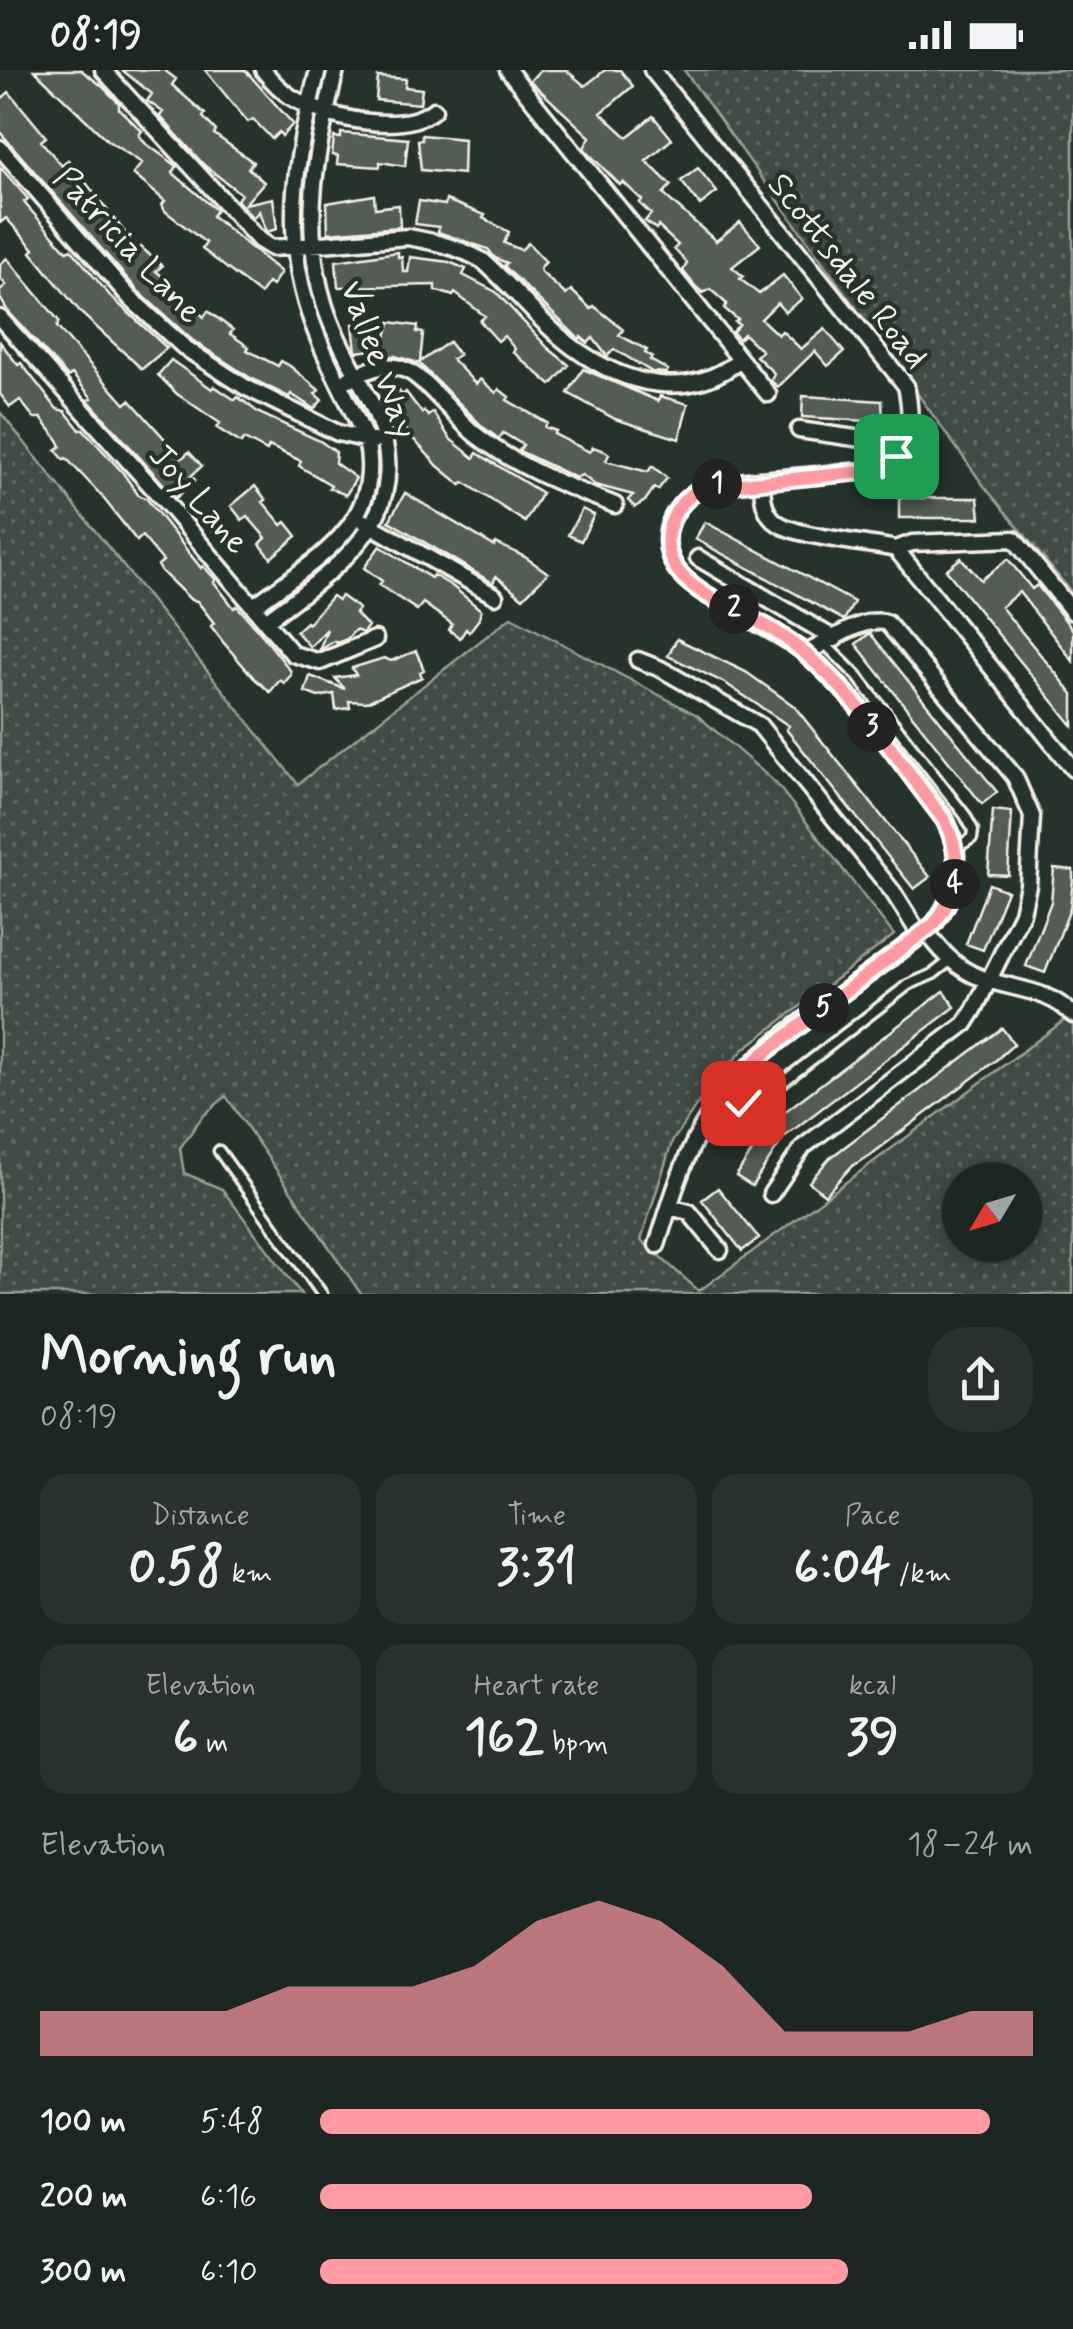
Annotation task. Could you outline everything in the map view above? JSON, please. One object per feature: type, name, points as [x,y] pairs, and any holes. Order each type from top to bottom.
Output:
[{"type":"street","points":[[103,70],[259,240],[272,248],[408,237],[468,252],[498,274],[575,349],[601,364],[656,384],[704,382],[740,360]]},
{"type":"street","points":[[263,70],[286,94],[339,117],[391,122],[424,118],[434,110]]},
{"type":"street","name":"Vallee Way","points":[[254,606],[335,544],[357,517],[370,482],[371,460],[366,440],[315,332],[293,247],[295,170],[318,70]]},
{"type":"street","name":"Vallee Way","points":[[266,621],[358,546],[373,526],[382,504],[388,472],[385,442],[324,304],[313,246],[314,170],[336,70]]},
{"type":"street","points":[[508,70],[768,394]]},
{"type":"street","name":"Scottsdale Road","points":[[652,70],[906,386],[912,413],[904,445]]},
{"type":"street","name":"Patricia Lane","points":[[0,148],[131,299],[185,348],[244,387],[338,433],[385,442]]},
{"type":"street","name":"Joy Lane","points":[[0,318],[169,506],[294,654],[320,662],[374,639]]},
{"type":"street","points":[[340,384],[379,366],[406,370],[448,411],[506,457],[542,476],[615,504]]},
{"type":"street","points":[[657,1245],[693,1144],[727,1091],[762,1055],[923,933],[944,910],[956,879],[956,848],[944,820],[847,696],[806,654],[774,630],[696,588],[672,561],[669,528],[680,503],[690,494],[713,484],[874,470],[896,456],[904,445],[799,430]]},
{"type":"street","points":[[762,482],[763,500],[777,523],[794,530],[896,549],[912,543],[1014,539],[1073,612]]},
{"type":"street","points":[[357,517],[495,596]]},
{"type":"street","points":[[896,549],[1073,769]]},
{"type":"street","points":[[698,558],[830,642]]},
{"type":"street","points":[[771,1194],[802,1147],[965,1024],[1022,913],[1028,885],[1032,816],[1024,794],[886,623],[874,621],[806,654]]},
{"type":"street","points":[[638,660],[661,669],[759,726],[923,933],[951,960],[988,980],[1049,996],[1070,1006]]},
{"type":"street","points":[[669,1207],[689,1212],[720,1250]]},
{"type":"lane","points":[[672,561],[698,558]]},
{"type":"lane","points":[[830,642],[965,815],[973,830],[972,838],[956,848]]},
{"type":"lane","points":[[727,1091],[743,1103],[761,1099],[908,985],[951,960]]},
{"type":"lane","points":[[219,1152],[322,1294]]},
{"type":"shaded area","points":[[684,70],[1073,70],[1073,594],[984,486]]},
{"type":"shaded area","points":[[0,412],[298,784],[511,617],[697,715],[776,783],[894,935],[744,1049],[707,1090],[672,1142],[641,1240],[699,1291],[1073,1014],[1073,1294],[361,1294],[226,1096],[202,1117],[180,1148],[184,1173],[222,1189],[301,1294],[0,1294]]},
{"type":"building","points":[[34,70],[81,70],[102,86],[142,131],[139,135],[145,143],[177,166],[173,173],[216,210],[212,216],[281,272],[272,286],[268,283],[260,294],[202,249],[206,243],[165,211],[165,201],[133,174],[142,163],[108,141]]},
{"type":"building","points":[[122,70],[164,70],[176,79],[172,85],[205,114],[203,117],[216,131],[214,134],[253,162],[248,168],[264,182],[245,204],[273,198],[277,229],[266,232],[259,211],[253,218],[237,200],[241,194],[204,165],[160,116],[163,112],[147,101],[152,94]]},
{"type":"building","points":[[205,70],[245,70],[293,124],[282,136],[279,132],[272,139],[253,119],[248,122]]},
{"type":"building","points":[[540,70],[566,70],[585,86],[605,70],[620,70],[633,86],[601,113],[627,137],[653,116],[672,139],[646,161],[671,185],[663,194],[716,241],[740,222],[760,245],[732,267],[743,276],[740,279],[759,294],[783,275],[802,299],[785,312],[777,303],[761,319],[801,349],[825,329],[844,352],[828,366],[815,351],[778,387],[771,381],[774,373],[756,356],[762,351],[744,334],[739,339],[732,332],[739,325],[724,308],[727,304],[710,289],[703,293],[696,287],[683,271],[687,263],[674,249],[678,245],[658,226],[656,229],[645,221],[651,214],[639,203],[642,200],[623,182],[620,185],[591,156],[584,148],[590,137],[530,81]]},
{"type":"building","points":[[378,77],[406,79],[405,87],[422,89],[420,104],[376,100]]},
{"type":"building","points":[[9,92],[46,137],[41,141],[62,166],[68,160],[138,249],[141,247],[162,266],[156,271],[176,288],[176,294],[204,317],[208,311],[233,330],[230,334],[249,347],[247,350],[278,366],[281,361],[290,366],[319,390],[315,394],[322,400],[314,409],[291,394],[289,397],[249,377],[192,340],[139,292],[0,132],[0,100]]},
{"type":"building","points":[[341,133],[408,139],[405,166],[380,162],[380,167],[337,164],[338,156],[332,155],[334,137],[341,138]]},
{"type":"building","points":[[422,135],[464,139],[463,174],[421,170],[418,140],[422,140]]},
{"type":"building","points":[[0,167],[63,247],[71,249],[111,297],[167,348],[142,369],[82,314],[6,218],[0,223]]},
{"type":"building","points":[[698,168],[717,192],[700,205],[681,181]]},
{"type":"building","points":[[374,195],[375,208],[399,205],[400,227],[328,233],[327,203]]},
{"type":"building","points":[[446,200],[485,215],[483,218],[509,232],[504,243],[521,250],[528,243],[546,262],[541,272],[566,295],[571,290],[591,309],[594,306],[614,322],[623,330],[619,335],[647,350],[650,360],[668,370],[666,373],[652,372],[614,349],[607,356],[593,338],[588,343],[579,339],[504,266],[507,263],[495,258],[488,249],[438,232],[439,227],[415,224],[419,201],[445,205]]},
{"type":"building","points":[[398,252],[403,272],[408,272],[410,257],[449,262],[466,269],[463,275],[496,292],[569,365],[551,385],[513,352],[515,349],[504,336],[498,341],[480,321],[485,316],[455,293],[453,296],[435,290],[435,285],[338,287],[336,261]]},
{"type":"building","points":[[7,258],[59,321],[57,327],[125,404],[130,400],[182,458],[189,452],[202,466],[191,476],[195,480],[176,498],[88,400],[92,398],[72,374],[68,377],[7,310],[0,298],[0,290],[6,285],[0,278],[0,264]]},
{"type":"building","points":[[390,322],[418,326],[417,332],[423,333],[420,362],[449,342],[459,355],[452,359],[476,384],[480,379],[496,393],[499,389],[509,397],[507,400],[547,423],[545,427],[556,431],[554,434],[590,452],[593,447],[605,451],[609,454],[606,461],[648,472],[652,466],[667,478],[635,507],[628,500],[633,495],[595,485],[582,475],[576,478],[519,451],[523,445],[503,433],[499,439],[483,427],[419,363],[381,356]]},
{"type":"building","points":[[367,323],[372,350],[356,352],[353,324]]},
{"type":"building","points":[[0,342],[57,409],[65,411],[83,429],[139,496],[146,498],[201,568],[216,580],[234,608],[237,606],[263,636],[290,670],[291,675],[284,683],[280,680],[270,692],[254,678],[211,626],[214,623],[197,601],[191,600],[161,571],[158,565],[163,561],[142,536],[137,541],[100,494],[64,460],[56,450],[61,446],[58,440],[41,418],[34,418],[20,400],[10,407],[0,394]]},
{"type":"building","points":[[171,360],[212,389],[214,386],[235,400],[238,397],[259,413],[336,452],[335,463],[356,478],[346,495],[299,466],[301,461],[269,446],[267,451],[244,439],[241,443],[217,428],[220,423],[177,394],[158,375]]},
{"type":"building","points":[[583,369],[658,401],[660,396],[688,404],[679,439],[615,419],[568,393]]},
{"type":"building","points":[[396,387],[402,395],[406,392],[422,413],[428,416],[433,412],[450,439],[474,458],[477,453],[542,493],[525,522],[464,482],[461,485],[438,466],[408,433],[383,396]]},
{"type":"building","points":[[803,396],[882,401],[883,422],[802,417]]},
{"type":"building","points":[[255,486],[282,525],[286,522],[297,536],[271,558],[260,544],[266,538],[247,516],[242,520],[231,506]]},
{"type":"building","points":[[405,493],[548,573],[523,598],[496,576],[493,583],[389,521]]},
{"type":"building","points":[[899,498],[978,498],[980,518],[899,518]]},
{"type":"building","points":[[582,509],[594,515],[581,541],[568,535]]},
{"type":"building","points":[[705,522],[854,602],[844,620],[695,539]]},
{"type":"building","points":[[380,546],[431,578],[433,575],[452,586],[481,610],[469,632],[466,629],[460,638],[449,630],[452,624],[423,603],[417,610],[379,585],[382,581],[364,568]]},
{"type":"building","points":[[961,558],[981,580],[1008,559],[1032,589],[1037,585],[1073,630],[1073,661],[1019,592],[1001,607],[1073,694],[1073,726],[946,570]]},
{"type":"building","points":[[332,596],[338,600],[341,596],[359,609],[355,613],[368,626],[363,633],[355,630],[347,639],[334,641],[319,651],[327,629],[310,647],[296,631],[308,624]]},
{"type":"building","points":[[870,633],[997,792],[982,804],[856,644]]},
{"type":"building","points":[[677,639],[746,672],[794,706],[930,877],[914,889],[786,729],[789,726],[725,683],[668,656]]},
{"type":"building","points":[[416,651],[424,670],[420,672],[422,677],[367,702],[349,701],[350,708],[336,710],[334,694],[318,697],[305,692],[310,676],[345,689],[335,678],[356,675],[352,668],[384,658],[391,661]]},
{"type":"building","points":[[993,810],[1012,812],[1008,875],[988,874]]},
{"type":"building","points":[[1054,868],[1073,870],[1073,880],[1070,909],[1045,973],[1026,966],[1051,902]]},
{"type":"building","points":[[989,884],[1007,891],[983,950],[966,944]]},
{"type":"building","points":[[944,991],[955,1007],[784,1137],[752,1186],[736,1176],[771,1122]]},
{"type":"building","points":[[1002,1028],[1014,1044],[995,1061],[852,1166],[825,1195],[809,1182],[830,1158]]},
{"type":"building","points":[[718,1188],[759,1238],[742,1251],[702,1200]]},
{"type":"route","points":[[743,1103],[727,1091],[762,1055],[934,924],[952,896],[958,863],[952,832],[847,696],[827,673],[774,630],[684,579],[670,554],[669,528],[680,503],[713,484],[862,472],[874,470],[896,456]]}]
